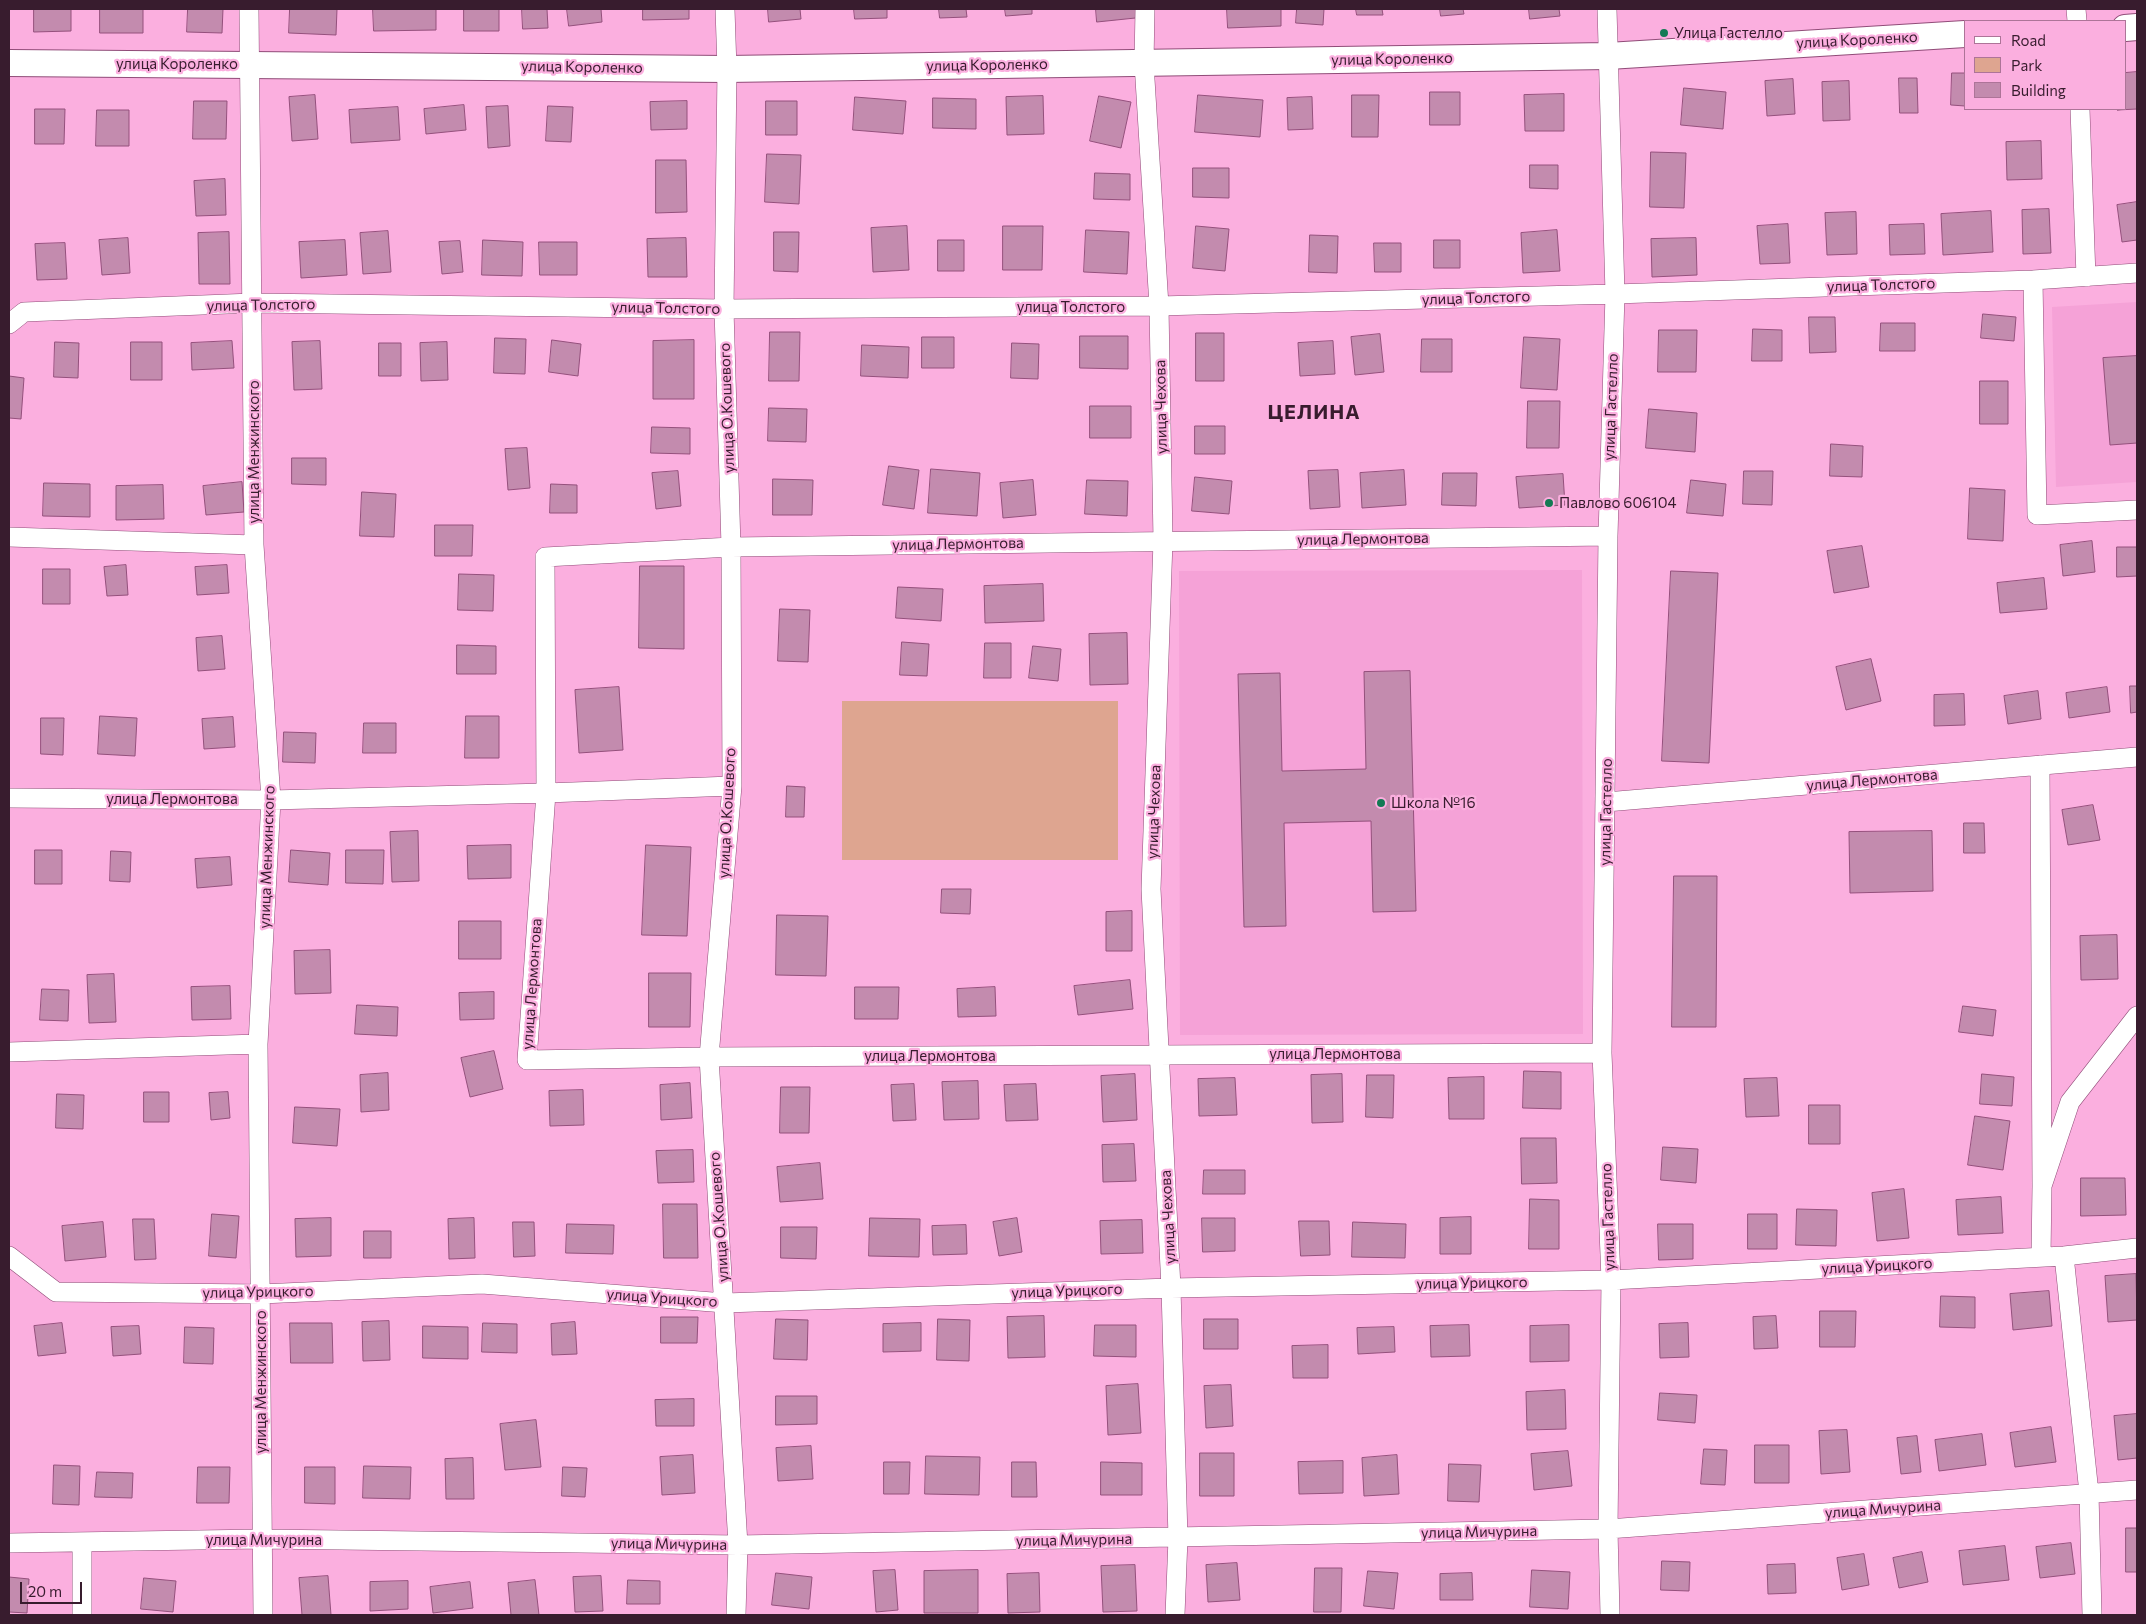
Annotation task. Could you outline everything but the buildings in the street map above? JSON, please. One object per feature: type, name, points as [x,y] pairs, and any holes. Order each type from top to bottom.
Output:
[{"type":"street","name":"улица Менжинского","points":[[249,9],[254,545],[271,800],[258,1044],[263,1615]]},
{"type":"street","name":"улица О.Кошевого","points":[[725,9],[728,69],[724,309],[731,547],[732,786],[709,1057],[738,1545],[736,1615]]},
{"type":"street","name":"улица Чехова","points":[[1145,9],[1144,63],[1159,306],[1163,542],[1151,889],[1171,1288],[1178,1538],[1175,1615]]},
{"type":"street","name":"улица Гастелло","points":[[1606,9],[1614,294],[1608,536],[1602,1052],[1611,1280],[1608,1529],[1610,1615]]},
{"type":"street","name":"улица Короленко","points":[[9,64],[249,64],[728,69],[1608,56],[1964,34]]},
{"type":"street","points":[[2080,110],[2086,277]]},
{"type":"street","name":"улица Толстого","points":[[9,324],[24,312],[253,303],[724,309],[1159,306],[1614,294],[2032,280],[2137,273]]},
{"type":"street","points":[[2032,280],[2037,516],[2137,510]]},
{"type":"street","name":"улица Лермонтова","points":[[1602,1052],[709,1057],[527,1060],[546,793],[545,557],[731,547],[1608,536]]},
{"type":"street","points":[[9,537],[254,545]]},
{"type":"street","name":"улица Лермонтова","points":[[1606,802],[2137,757]]},
{"type":"street","points":[[2040,765],[2041,1257]]},
{"type":"street","name":"улица Лермонтова","points":[[9,798],[271,800],[732,786]]},
{"type":"street","points":[[2042,1186],[2070,1102],[2137,1016]]},
{"type":"street","points":[[9,1052],[258,1044]]},
{"type":"street","name":"улица Урицкого","points":[[9,1256],[56,1292],[261,1294],[482,1284],[725,1303],[1171,1288],[1611,1280],[2064,1256],[2137,1248]]},
{"type":"street","points":[[2064,1256],[2088,1494],[2092,1615]]},
{"type":"street","name":"улица Мичурина","points":[[9,1543],[261,1539],[738,1545],[1608,1529],[2137,1490]]},
{"type":"street","points":[[82,1542],[82,1615]]},
{"type":"shaded area","points":[[2137,302],[2137,482],[2056,487],[2052,307]]},
{"type":"shaded area","name":"Школа №16","points":[[1582,570],[1583,1034],[1180,1035],[1179,571]]},
{"type":"green space","points":[[842,701],[1118,701],[1118,860],[842,860]]},
{"type":"place","name":"Улица Гастелло","points":[[1664,33]]},
{"type":"place","name":"Павлово 606104","points":[[1549,503]]},
{"type":"place","name":"Школа №16","points":[[1381,803]]},
{"type":"district","name":"ЦЕЛИНА","points":[[1314,412]]}]
